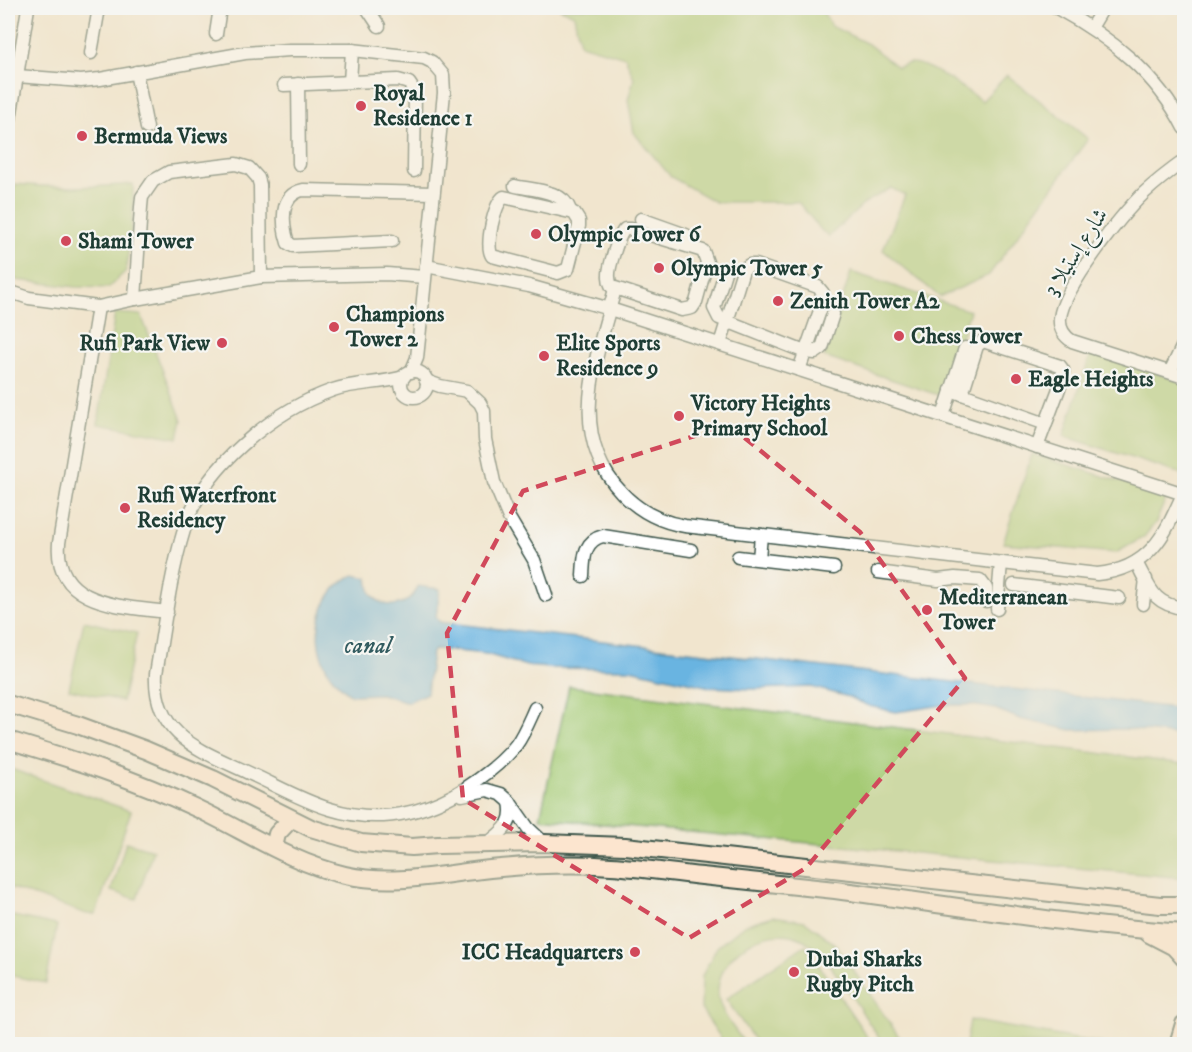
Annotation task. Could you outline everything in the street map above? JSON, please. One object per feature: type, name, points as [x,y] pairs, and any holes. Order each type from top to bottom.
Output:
[{"type":"street","points":[[8,131],[28,8]]},
{"type":"street","points":[[91,53],[99,8]]},
{"type":"street","points":[[216,34],[220,8]]},
{"type":"street","points":[[367,8],[379,26]]},
{"type":"street","points":[[1058,8],[1119,48],[1142,69],[1163,94],[1185,128]]},
{"type":"street","points":[[1090,28],[1103,8]]},
{"type":"street","points":[[17,76],[44,80],[81,81],[264,51],[352,50],[424,58],[432,62],[443,75],[444,93],[415,380]]},
{"type":"street","points":[[350,82],[352,50]]},
{"type":"street","points":[[136,72],[147,128]]},
{"type":"street","points":[[284,85],[404,81],[413,87],[415,92],[414,171]]},
{"type":"street","points":[[298,84],[299,164]]},
{"type":"street","name":"شارع إستيلا 3","points":[[1185,161],[1144,193],[1109,232],[1081,274],[1060,319],[1063,332],[1072,341],[1185,377]]},
{"type":"street","points":[[135,299],[142,197],[153,181],[169,172],[236,164],[249,168],[254,173],[260,184],[261,278]]},
{"type":"street","points":[[514,186],[559,196],[568,203],[570,210]]},
{"type":"street","points":[[392,241],[292,246],[286,237],[285,204],[291,196],[303,190],[433,194]]},
{"type":"street","points":[[559,293],[565,272],[570,266],[579,226],[578,217],[570,210],[508,197],[501,199],[498,202],[488,245],[489,252],[495,258],[558,273],[565,272]]},
{"type":"street","points":[[641,219],[686,235],[690,246]]},
{"type":"street","points":[[625,229],[690,246],[703,251],[706,262],[694,305],[689,309],[679,309],[615,289],[609,281],[620,235],[625,229]]},
{"type":"street","points":[[493,278],[495,258]]},
{"type":"street","points":[[720,344],[742,274],[749,265],[756,265],[818,287],[824,298],[799,370]]},
{"type":"street","points":[[8,291],[29,298],[98,308],[135,299],[261,278],[425,271],[493,278],[559,293],[610,309],[673,328],[1184,494],[1161,539],[1146,556],[1120,570],[1097,574],[673,524],[643,512],[628,500],[602,468],[594,449],[588,407],[591,387],[610,309],[615,289]]},
{"type":"street","points":[[724,272],[714,308],[716,314],[727,322],[805,352],[815,353],[822,348],[833,314]]},
{"type":"street","points":[[8,300],[29,298]]},
{"type":"street","points":[[98,308],[59,543],[60,564],[69,583],[85,596],[108,604],[167,612]]},
{"type":"street","points":[[673,328],[679,309]]},
{"type":"street","points":[[943,416],[977,346],[983,341],[1057,364],[1063,370],[1064,378],[1037,447]]},
{"type":"street","points":[[1170,372],[1185,343]]},
{"type":"street","points":[[956,392],[965,348]]},
{"type":"street","points":[[535,708],[522,735],[506,756],[484,775],[452,797],[429,808],[404,814],[379,817],[354,815],[305,800],[185,741],[165,718],[155,690],[156,674],[179,549],[188,520],[201,493],[229,459],[264,428],[304,402],[345,387],[366,383],[415,380],[467,391],[475,396],[484,411],[485,439],[494,482],[508,518],[534,560],[546,595]]},
{"type":"street","points":[[956,392],[1046,424]]},
{"type":"street","points":[[669,547],[673,524]]},
{"type":"street","points":[[759,560],[761,535]]},
{"type":"street","points":[[583,576],[586,548],[598,537],[608,536],[691,550]]},
{"type":"street","points":[[738,557],[834,568]]},
{"type":"street","points":[[951,579],[954,557]]},
{"type":"street","points":[[1136,562],[1155,596],[1163,603],[1185,608]]},
{"type":"street","points":[[997,609],[1001,563]]},
{"type":"street","points":[[1038,588],[1041,567]]},
{"type":"street","points":[[878,572],[938,580],[977,580],[983,582],[986,588],[986,601]]},
{"type":"street","points":[[1143,604],[1146,579]]},
{"type":"street","points":[[1014,585],[1119,598]]},
{"type":"street","points":[[8,704],[78,725],[146,750],[221,782],[291,819],[336,837],[378,845],[412,847],[591,844],[658,849],[880,876],[1160,905],[1185,905]]},
{"type":"street","points":[[8,740],[72,759],[153,789],[320,868],[374,879],[401,880],[521,867],[612,866],[836,890],[966,909],[1140,930],[1185,933]]},
{"type":"street","points":[[452,797],[486,790],[501,794],[509,801],[528,828],[544,843]]},
{"type":"street","points":[[487,844],[505,829],[510,821],[512,812],[509,801]]},
{"type":"street","points":[[274,847],[278,834],[291,819]]},
{"type":"street","points":[[836,890],[870,890],[876,886],[880,876]]},
{"type":"street","points":[[1140,930],[1174,947],[1185,957]]},
{"type":"street","points":[[1178,1044],[1185,1024]]},
{"type":"highlighted area","points":[[729,425],[860,532],[965,678],[806,868],[689,938],[463,799],[447,633],[523,491]]},
{"type":"green space","points":[[559,8],[821,8],[831,26],[868,44],[897,67],[910,63],[927,67],[982,101],[1007,75],[1088,139],[989,275],[940,297],[883,250],[905,195],[891,188],[866,202],[829,236],[822,231],[798,202],[715,202],[671,177],[634,133],[628,100],[634,78],[625,57],[580,44],[574,15]]},
{"type":"green space","points":[[15,184],[74,187],[133,184],[133,213],[126,271],[108,288],[16,280],[8,270],[8,227]]},
{"type":"green space","points":[[851,272],[970,311],[941,396],[824,357]]},
{"type":"green space","points":[[115,313],[141,315],[182,420],[178,438],[98,424]]},
{"type":"green space","points":[[1092,350],[1184,383],[1184,475],[1064,436]]},
{"type":"green space","points":[[1032,454],[1167,496],[1156,522],[1144,537],[1116,553],[1003,543]]},
{"type":"green space","points":[[84,621],[137,633],[122,701],[69,689]]},
{"type":"green space","points":[[569,686],[1184,764],[1184,878],[540,818]]},
{"type":"green space","points":[[8,768],[131,811],[96,914],[87,914],[8,887]]},
{"type":"green space","points":[[126,842],[153,850],[137,899],[111,891]]},
{"type":"green space","points":[[8,915],[57,925],[46,983],[8,975]]},
{"type":"green space","points":[[773,916],[805,921],[836,945],[904,1044],[883,1044],[834,971],[812,946],[802,939],[788,935],[774,935],[747,944],[726,965],[720,978],[718,992],[721,1006],[745,1044],[725,1044],[701,1009],[702,976],[717,947],[744,925]]},
{"type":"green space","name":"Dubai Sharks Rugby Pitch","points":[[805,945],[872,1044],[757,1044],[726,999]]},
{"type":"green space","points":[[970,1020],[1104,1044],[966,1044]]},
{"type":"water","name":"canal","points":[[354,575],[368,578],[371,593],[376,599],[390,605],[410,598],[418,586],[440,589],[436,617],[440,622],[1184,709],[1184,736],[1127,729],[1071,730],[1020,719],[995,709],[971,705],[943,705],[896,712],[869,706],[849,697],[811,687],[751,689],[710,687],[630,669],[527,666],[486,654],[436,649],[432,652],[427,693],[408,702],[381,694],[351,695],[326,668],[318,639],[322,613],[327,601],[334,590]]},
{"type":"place","name":"Royal Residence 1","points":[[361,106]]},
{"type":"place","name":"Bermuda Views","points":[[82,136]]},
{"type":"place","name":"Olympic Tower 6","points":[[536,234]]},
{"type":"place","name":"Shami Tower","points":[[66,241]]},
{"type":"place","name":"Olympic Tower 5","points":[[659,268]]},
{"type":"place","name":"Zenith Tower A2","points":[[778,301]]},
{"type":"place","name":"Champions Tower 2","points":[[334,327]]},
{"type":"place","name":"Chess Tower","points":[[899,336]]},
{"type":"place","name":"Rufi Park View","points":[[222,343]]},
{"type":"place","name":"Elite Sports Residence 9","points":[[544,356]]},
{"type":"place","name":"Eagle Heights","points":[[1016,379]]},
{"type":"place","name":"Victory Heights Primary School","points":[[679,416]]},
{"type":"place","name":"Rufi Waterfront Residency","points":[[125,508]]},
{"type":"place","name":"Mediterranean Tower","points":[[927,610]]},
{"type":"place","name":"ICC Headquarters","points":[[635,952]]},
{"type":"place","name":"Dubai Sharks Rugby Pitch","points":[[794,972]]}]
